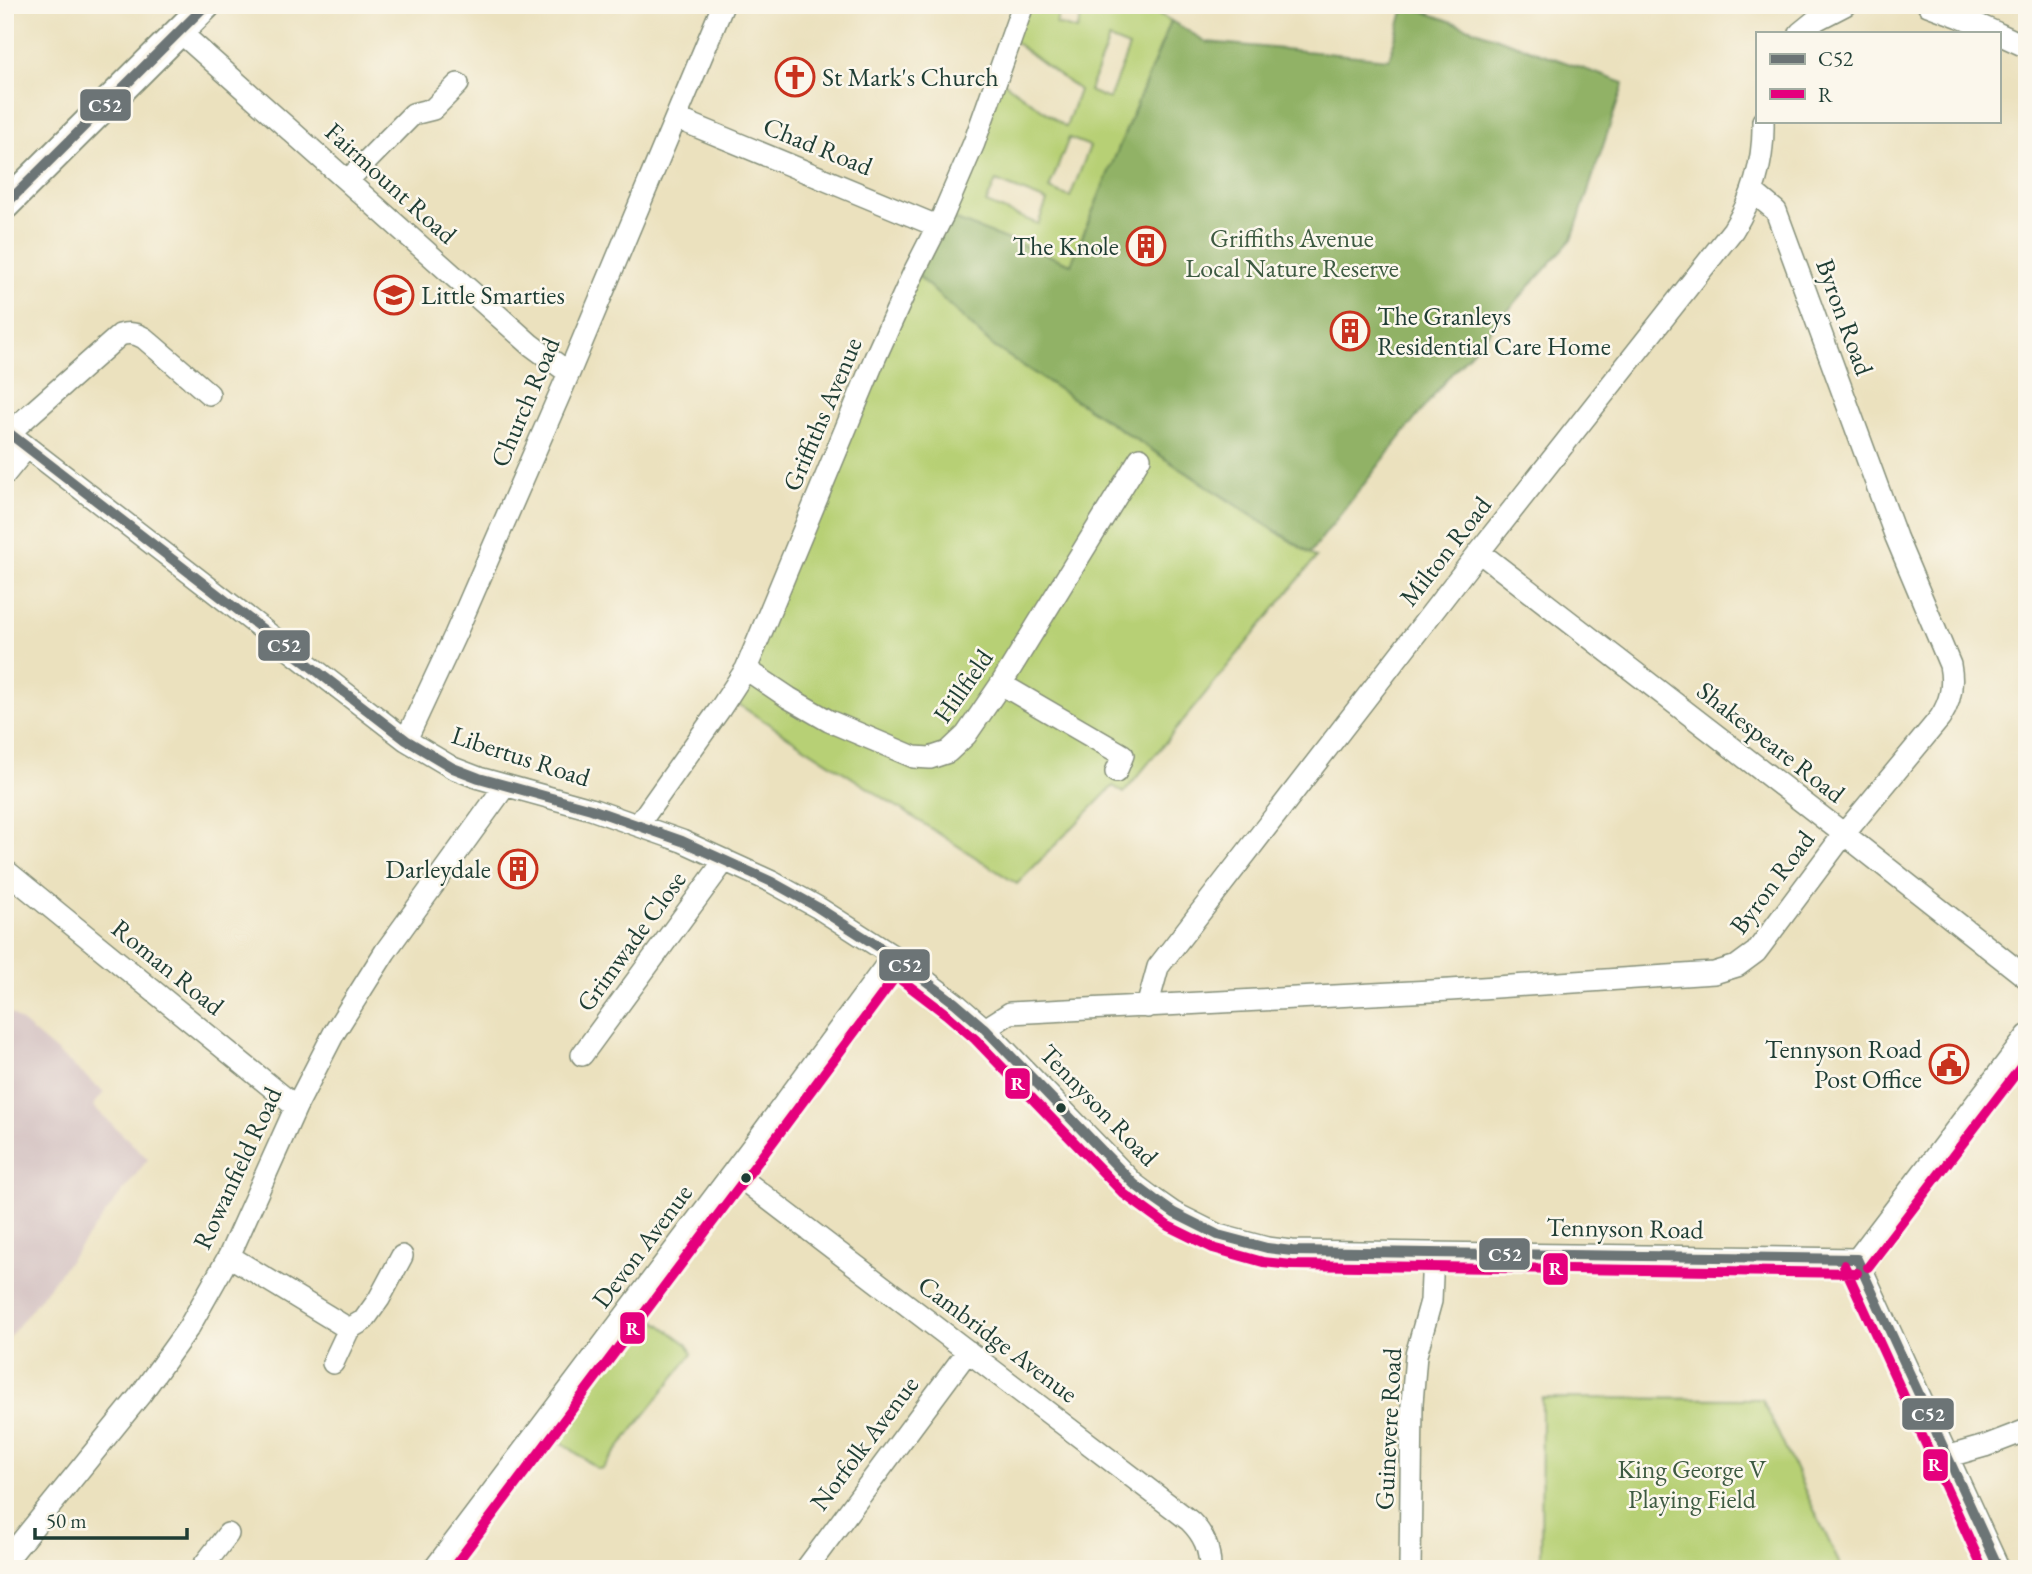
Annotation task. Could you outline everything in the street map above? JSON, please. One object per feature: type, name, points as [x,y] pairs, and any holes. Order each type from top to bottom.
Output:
[{"type":"main road","points":[[5,205],[206,5]]},
{"type":"street","name":"Church Road","points":[[406,740],[455,635],[569,373],[723,5]]},
{"type":"street","name":"Griffiths Avenue","points":[[638,825],[746,669],[875,358],[974,143],[1023,5]]},
{"type":"street","points":[[1928,5],[1994,32]]},
{"type":"street","points":[[1801,32],[1834,7]]},
{"type":"street","name":"Fairmount Road","points":[[180,32],[531,345],[569,373]]},
{"type":"street","points":[[2000,35],[2027,47]]},
{"type":"street","points":[[347,181],[413,114],[433,109],[458,83]]},
{"type":"street","name":"Chad Road","points":[[676,118],[937,226]]},
{"type":"street","name":"Milton Road","points":[[1147,1007],[1158,967],[1479,552],[1733,230],[1752,191],[1762,151],[1763,122]]},
{"type":"street","name":"Byron Road","points":[[985,1029],[1010,1013],[1714,973],[1747,960],[1756,952],[1844,834],[1940,718],[1951,692],[1951,674],[1950,665],[1896,537],[1776,211],[1752,191]]},
{"type":"street","points":[[7,432],[120,335],[126,333],[144,338],[209,394]]},
{"type":"street","name":"Libertus Road","points":[[7,432],[406,740],[453,768],[505,786],[591,809],[725,860],[817,907],[935,987],[985,1029]]},
{"type":"street","points":[[5,474],[27,447]]},
{"type":"street","name":"Hillfield","points":[[746,669],[829,721],[914,757],[922,758],[948,752],[961,741],[1001,684],[1140,458]]},
{"type":"street","name":"Shakespeare Road","points":[[1479,552],[2027,978]]},
{"type":"street","points":[[1001,684],[1123,755],[1116,772]]},
{"type":"street","name":"Rowanfield Road","points":[[5,1562],[141,1394],[196,1315],[229,1256],[296,1107],[334,1033],[371,973],[505,786]]},
{"type":"street","name":"Grimwade Close","points":[[582,1055],[725,860]]},
{"type":"street","name":"Roman Road","points":[[5,870],[296,1107]]},
{"type":"street","name":"Devon Avenue","points":[[434,1569],[892,956]]},
{"type":"street","name":"Tennyson Road","points":[[985,1029],[1134,1184],[1174,1213],[1242,1242],[1292,1251],[1857,1259]]},
{"type":"street","points":[[1999,1569],[1857,1259],[2027,1036]]},
{"type":"street","name":"Cambridge Avenue","points":[[733,1172],[1190,1521],[1207,1545],[1210,1567]]},
{"type":"street","name":"Guinevere Road","points":[[1410,1569],[1412,1404],[1416,1355],[1431,1301],[1433,1253]]},
{"type":"street","points":[[333,1363],[349,1329],[363,1320],[379,1299],[402,1255]]},
{"type":"street","points":[[229,1256],[349,1329]]},
{"type":"street","name":"Norfolk Avenue","points":[[806,1569],[968,1351]]},
{"type":"street","points":[[1946,1457],[2027,1430]]},
{"type":"street","points":[[201,1569],[228,1534]]},
{"type":"shaded area","points":[[5,1008],[104,1092],[93,1106],[148,1159],[5,1343]]},
{"type":"green space","points":[[1023,5],[1061,5],[1056,24],[1077,30],[1085,5],[1145,5],[1171,21],[1071,264],[943,215],[998,78],[1066,127],[1079,90],[1012,40]],"holes":[[[1109,39],[1129,47],[1109,99],[1089,91]],[[1069,138],[1090,146],[1070,197],[1049,189]],[[996,181],[1047,201],[1038,224],[986,203]]]},
{"type":"green space","name":"Griffiths Avenue Local Nature Reserve","points":[[1405,5],[1624,83],[1572,239],[1445,381],[1310,553],[993,346],[914,272],[943,215],[1071,264],[1171,21],[1207,42],[1389,59]]},
{"type":"green space","points":[[914,272],[993,346],[1316,558],[1124,793],[1113,786],[1017,884],[727,697]]},
{"type":"green space","points":[[633,1304],[688,1345],[692,1354],[603,1468],[598,1469],[541,1427]]},
{"type":"green space","name":"King George V Playing Field","points":[[1542,1398],[1762,1399],[1842,1569],[1541,1569]]},
{"type":"transit line","name":"C52","points":[[5,205],[206,5]]},
{"type":"transit line","name":"C52","points":[[5,430],[406,740],[453,768],[479,778],[591,809],[682,841],[772,882],[817,907],[893,956],[985,1029],[1134,1184],[1174,1213],[1218,1235],[1267,1248],[1292,1251],[1857,1259]]},
{"type":"transit line","name":"R","points":[[452,1569],[896,976],[975,1039],[1124,1194],[1168,1226],[1213,1248],[1263,1262],[1292,1265],[1857,1273]]},
{"type":"transit line","name":"R","points":[[1868,1267],[2027,1059]]},
{"type":"transit line","name":"C52","points":[[1857,1259],[1999,1569]]},
{"type":"transit line","name":"R","points":[[1844,1265],[1983,1569]]},
{"type":"place","name":"St Mark's Church","points":[[795,77]]},
{"type":"place","name":"The Knole","points":[[1146,246]]},
{"type":"place","name":"Little Smarties","points":[[394,295]]},
{"type":"place","name":"The Granleys Residential Care Home","points":[[1350,331]]},
{"type":"place","name":"Darleydale","points":[[518,869]]},
{"type":"place","name":"Tennyson Road Post Office","points":[[1949,1064]]}]
